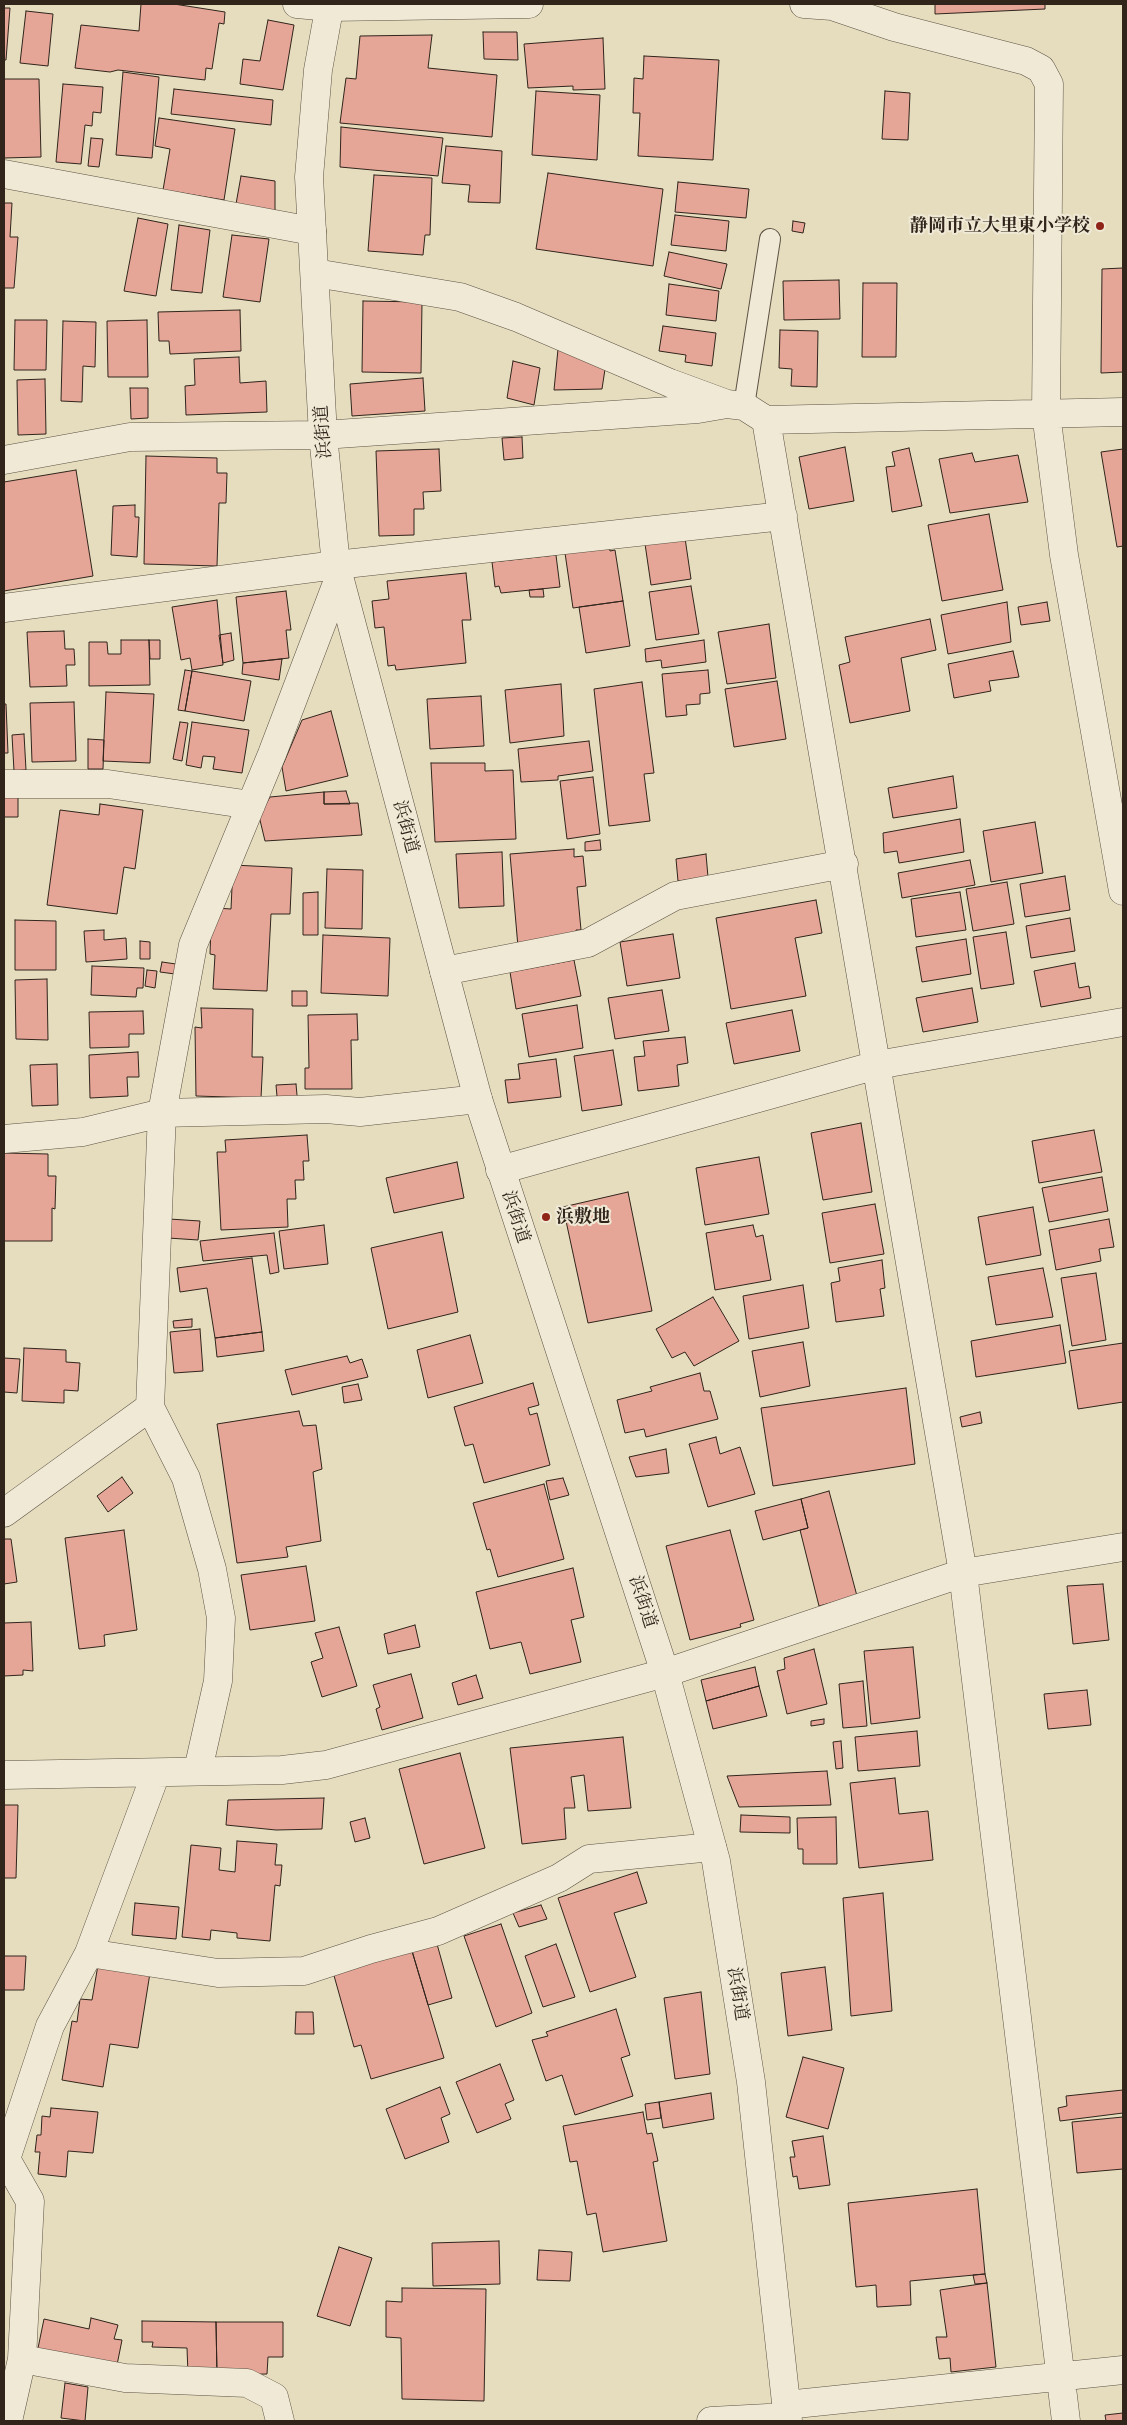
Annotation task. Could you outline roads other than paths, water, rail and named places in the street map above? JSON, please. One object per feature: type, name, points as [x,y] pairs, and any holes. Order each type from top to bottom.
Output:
[{"type":"street","points":[[297,4],[529,4]]},
{"type":"street","points":[[804,4],[832,6],[894,27],[1026,61],[1040,69],[1049,84],[1046,413],[1064,555],[1123,891]]},
{"type":"street","name":"浜街道","points":[[330,5],[318,70],[309,177],[323,435],[337,572],[478,1099],[665,1673],[712,1847],[752,2082],[787,2414]]},
{"type":"street","points":[[4,174],[312,231]]},
{"type":"street","points":[[315,273],[460,297],[516,317],[670,383],[746,410]]},
{"type":"street","points":[[4,460],[130,437],[323,435],[698,409],[1046,413],[1123,412]]},
{"type":"street","points":[[746,410],[783,516],[844,864],[963,1573],[1066,2421]]},
{"type":"street","points":[[4,608],[337,572],[783,516]]},
{"type":"street","points":[[198,1770],[218,1681],[221,1618],[212,1569],[186,1478],[150,1407],[162,1112],[193,945],[251,805],[337,572]]},
{"type":"street","points":[[4,784],[108,784],[251,805]]},
{"type":"street","points":[[444,971],[588,943],[675,896],[844,864]]},
{"type":"street","points":[[500,1170],[877,1065],[1123,1022]]},
{"type":"street","points":[[4,1139],[82,1132],[162,1112],[326,1109],[360,1112],[478,1099]]},
{"type":"street","points":[[4,1513],[150,1407]]},
{"type":"street","points":[[4,1775],[156,1773],[198,1770],[282,1770],[326,1765],[665,1673],[963,1573],[1123,1547]]},
{"type":"street","points":[[8,2421],[22,2359],[30,2201],[5,2160],[50,2026],[89,1953],[156,1773]]},
{"type":"street","points":[[89,1953],[218,1972],[304,1971],[438,1930],[559,1878],[589,1859],[712,1847]]},
{"type":"street","points":[[22,2359],[125,2378],[247,2383],[274,2397],[280,2421]]},
{"type":"street","points":[[711,2421],[787,2414],[1123,2370]]},
{"type":"lane","points":[[746,410],[770,239]]},
{"type":"place","name":"静岡市立大里東小学校","points":[[1100,226]]},
{"type":"place","name":"浜敷地","points":[[546,1217]]}]
